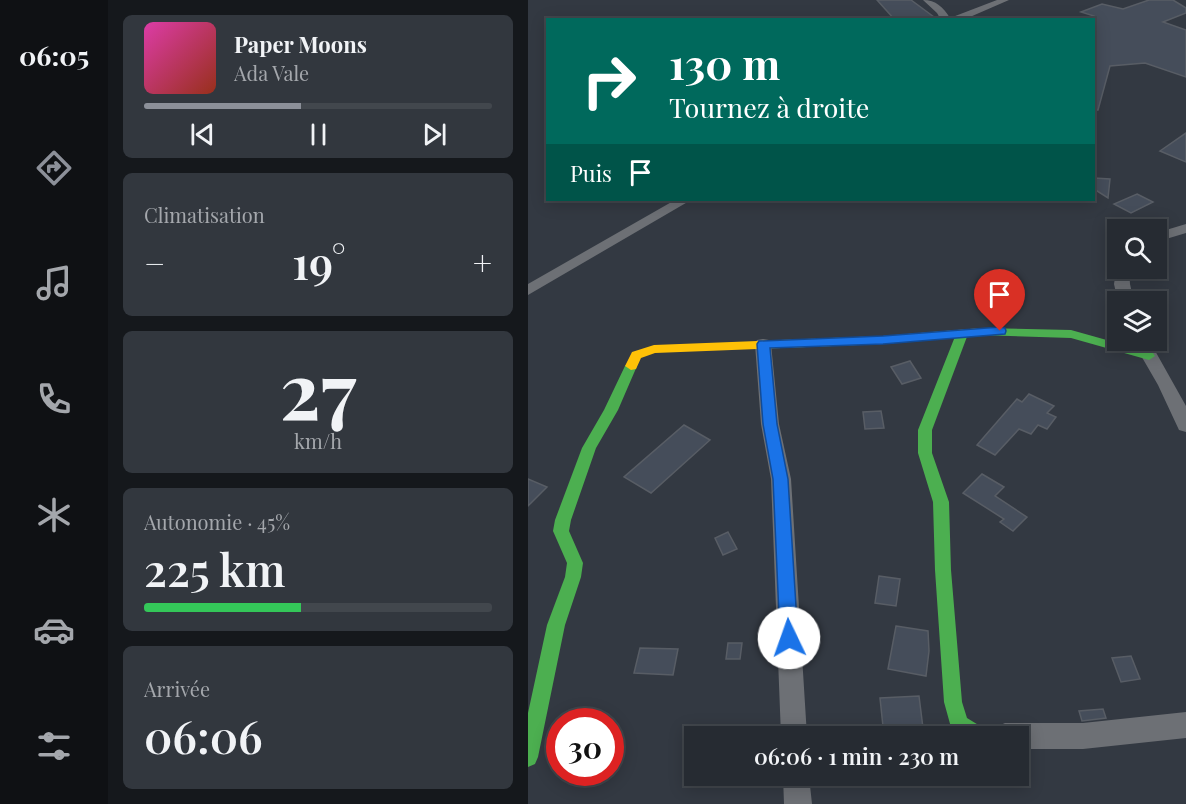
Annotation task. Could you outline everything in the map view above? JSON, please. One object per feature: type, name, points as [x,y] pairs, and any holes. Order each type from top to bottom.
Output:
[{"type":"street","points":[[927,0],[941,11],[945,18]]},
{"type":"street","points":[[957,18],[1005,0]]},
{"type":"street","points":[[528,290],[682,201]]},
{"type":"street","points":[[1167,234],[1186,228]]},
{"type":"street","points":[[528,757],[556,625],[574,570],[575,563],[561,531],[563,520],[590,447],[633,359],[642,352],[654,349],[732,344],[883,340],[1000,331],[1071,334],[1107,341]]},
{"type":"street","points":[[961,726],[957,721],[953,702],[943,570],[941,502],[925,453],[924,442],[925,430],[962,334]]},
{"type":"street","points":[[763,344],[770,424],[781,479],[793,726]]},
{"type":"street","points":[[1143,351],[1167,385],[1186,425]]},
{"type":"street","points":[[1029,736],[1083,736],[1186,725]]},
{"type":"street","points":[[797,786],[798,804]]},
{"type":"building","points":[[877,0],[911,0],[935,18],[893,18]]},
{"type":"building","points":[[1149,0],[1173,0],[1186,8],[1186,13],[1163,22],[1186,30],[1186,77],[1145,63],[1110,66],[1098,110],[1095,110],[1095,18],[1081,12],[1102,4],[1123,9]]},
{"type":"building","points":[[1186,133],[1186,162],[1160,151]]},
{"type":"building","points":[[1095,178],[1110,179],[1108,198],[1095,190]]},
{"type":"building","points":[[1137,194],[1153,202],[1131,213],[1114,204]]},
{"type":"building","points":[[910,361],[921,378],[902,384],[891,367]]},
{"type":"building","points":[[1029,394],[1054,406],[1047,413],[1056,417],[1047,429],[1038,425],[1031,434],[1019,429],[995,455],[977,445],[1017,399],[1022,402]]},
{"type":"building","points":[[881,411],[884,428],[865,429],[863,412]]},
{"type":"building","points":[[684,425],[710,440],[651,493],[624,477]]},
{"type":"building","points":[[982,474],[1004,487],[995,496],[1027,517],[1013,531],[1000,522],[1004,519],[963,493]]},
{"type":"building","points":[[528,479],[547,487],[528,506]]},
{"type":"building","points":[[728,532],[737,549],[723,555],[715,538]]},
{"type":"building","points":[[879,576],[900,579],[896,606],[875,603]]},
{"type":"building","points":[[896,626],[928,631],[929,651],[926,676],[888,669]]},
{"type":"building","points":[[728,643],[742,643],[740,659],[726,659]]},
{"type":"building","points":[[640,648],[678,649],[673,675],[634,673]]},
{"type":"building","points":[[1131,656],[1140,679],[1121,682],[1112,658]]},
{"type":"building","points":[[919,696],[923,726],[883,726],[880,698]]},
{"type":"building","points":[[1103,709],[1106,718],[1082,721],[1079,711]]},
{"type":"traffic: fast","points":[[982,332],[1071,334],[1149,356]]},
{"type":"traffic: fast","points":[[962,334],[925,430],[925,453],[941,502],[943,570],[953,702],[959,724],[962,726]]},
{"type":"traffic: fast","points":[[528,757],[556,625],[573,577],[575,563],[561,531],[563,520],[589,448],[611,410],[631,366]]},
{"type":"traffic: slow","points":[[631,366],[636,355],[654,349],[883,340],[982,332]]},
{"type":"route","points":[[789,638],[781,479],[770,424],[763,344],[883,340],[1000,331]]}]
